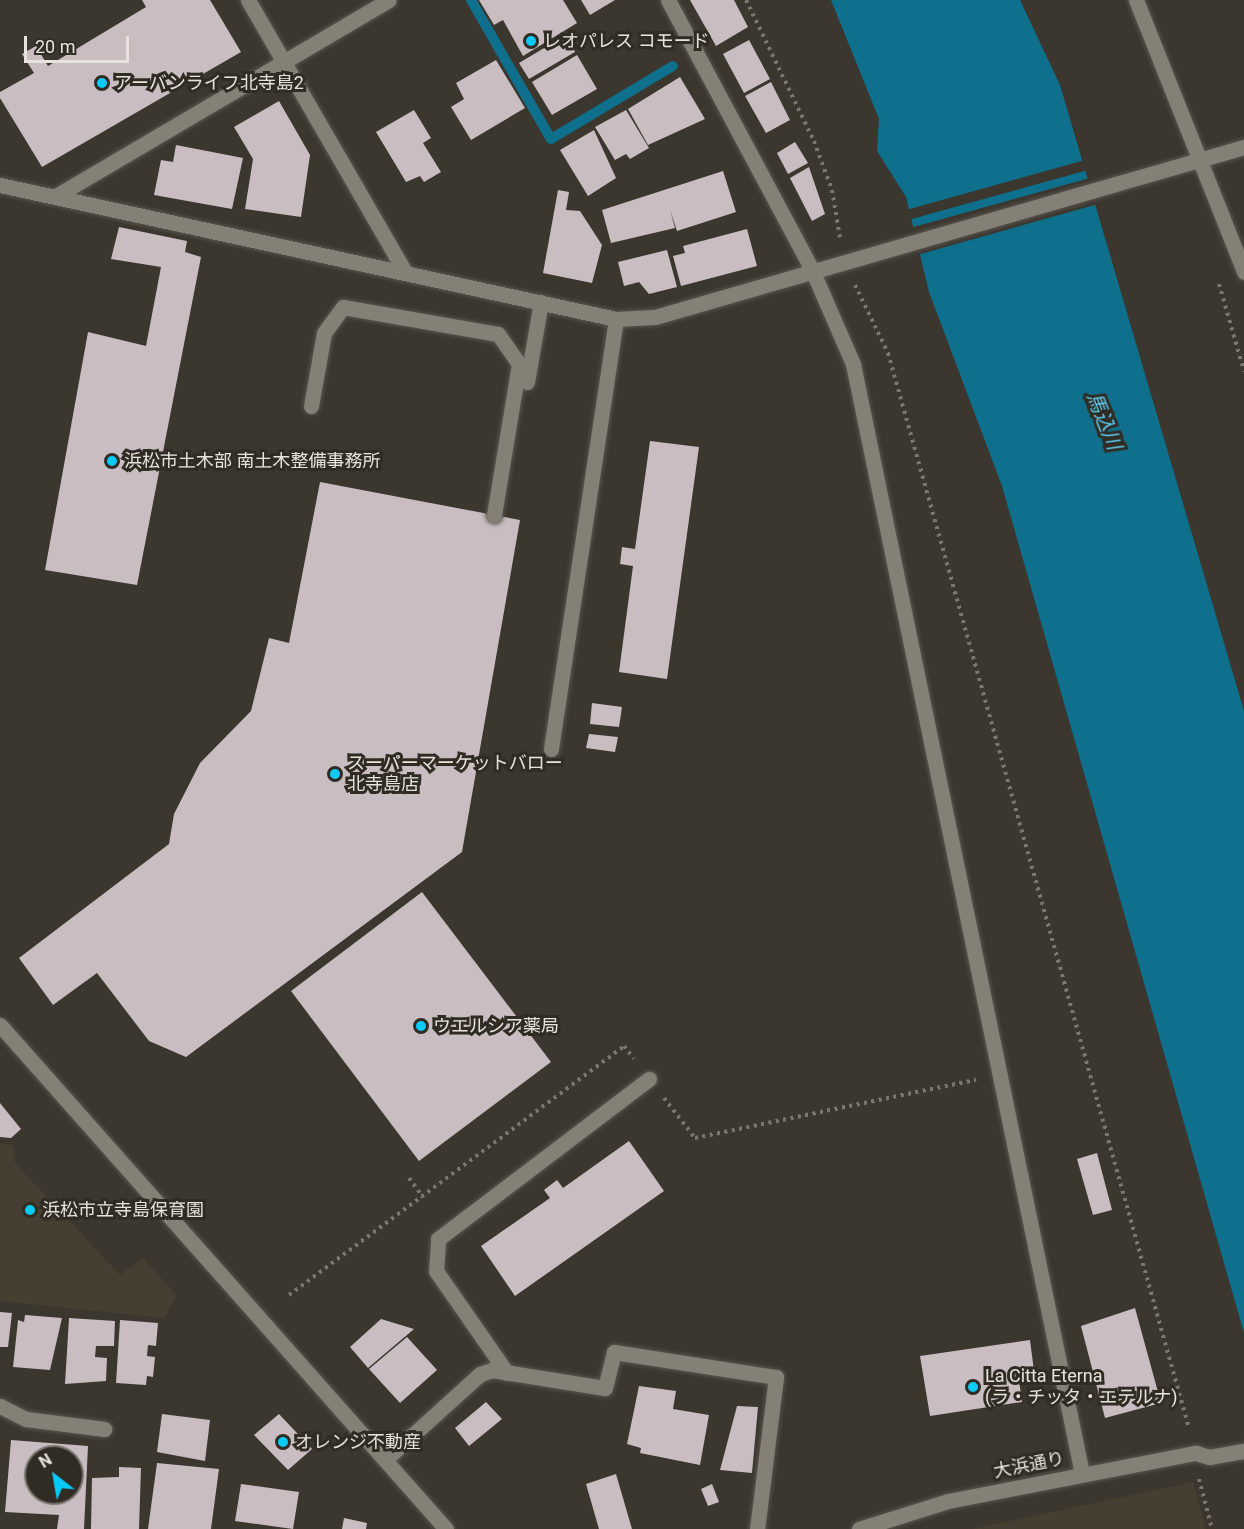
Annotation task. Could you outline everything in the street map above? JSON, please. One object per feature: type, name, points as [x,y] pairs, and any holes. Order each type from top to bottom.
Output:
[{"type":"street","points":[[248,0],[403,269]]},
{"type":"street","points":[[56,196],[388,0]]},
{"type":"street","points":[[668,0],[813,272],[853,364],[1082,1474]]},
{"type":"street","points":[[1136,0],[1244,272]]},
{"type":"street","points":[[0,185],[403,269],[616,319],[655,317],[1244,147]]},
{"type":"street","points":[[527,382],[541,302]]},
{"type":"street","points":[[311,406],[324,333],[344,307],[498,334],[519,364],[494,514]]},
{"type":"street","points":[[551,749],[616,319]]},
{"type":"street","points":[[0,1025],[122,1169],[386,1459],[446,1529]]},
{"type":"street","points":[[507,1373],[436,1271],[438,1239],[649,1079]]},
{"type":"street","points":[[386,1459],[480,1374],[507,1373],[605,1388],[614,1352],[776,1377],[757,1529]]},
{"type":"street","points":[[0,1406],[26,1419],[104,1430]]},
{"type":"street","name":"大浜通り","points":[[859,1529],[948,1501],[1082,1474],[1244,1450]]},
{"type":"path","points":[[746,0],[814,141],[832,190],[851,259],[888,353],[1203,1455],[1212,1529]]},
{"type":"path","points":[[289,1295],[624,1046],[695,1138],[1001,1074]]},
{"type":"path","points":[[409,1178],[423,1197]]},
{"type":"shaded area","name":"浜松市立寺島保育園","points":[[0,1143],[13,1145],[15,1163],[120,1275],[143,1258],[177,1296],[164,1318],[0,1301]]},
{"type":"shaded area","points":[[1193,1482],[1206,1529],[973,1529],[977,1528]]},
{"type":"water","name":"馬込川","points":[[831,0],[1020,0],[1060,85],[1244,711],[1244,1333],[1002,486],[929,292],[906,197],[877,151],[879,119]]},
{"type":"pier","points":[[1085,160],[1088,170],[908,220],[906,210]]},
{"type":"pier","points":[[1090,178],[1098,204],[917,255],[910,228]]},
{"type":"building","name":"アーバンライフ北寺島2","points":[[142,0],[210,0],[241,52],[42,167],[0,98],[0,92],[34,73],[22,54],[36,46],[48,66],[146,7]]},
{"type":"building","name":"レオパレス コモード","points":[[479,0],[563,0],[577,23],[523,56],[503,20],[494,25]]},
{"type":"building","points":[[581,0],[615,0],[590,15]]},
{"type":"building","points":[[690,0],[734,0],[748,27],[716,46]]},
{"type":"building","points":[[566,35],[575,52],[529,79],[519,63]]},
{"type":"building","points":[[749,40],[770,79],[744,93],[723,54]]},
{"type":"building","points":[[577,55],[597,89],[552,115],[532,82]]},
{"type":"building","points":[[496,60],[525,108],[471,140],[451,107],[464,99],[456,83]]},
{"type":"building","points":[[680,77],[705,119],[648,145],[628,109]]},
{"type":"building","points":[[771,82],[790,120],[766,133],[745,96]]},
{"type":"building","points":[[279,101],[310,155],[301,217],[245,209],[253,159],[234,127]]},
{"type":"building","points":[[414,110],[431,138],[423,143],[441,172],[424,182],[420,176],[406,182],[376,132]]},
{"type":"building","points":[[626,110],[649,148],[630,159],[626,154],[615,160],[595,127]]},
{"type":"building","points":[[594,130],[616,178],[588,196],[560,150]]},
{"type":"building","points":[[795,142],[808,163],[788,174],[777,153]]},
{"type":"building","points":[[176,145],[243,158],[232,209],[154,195],[161,160],[173,162]]},
{"type":"building","points":[[809,167],[825,214],[812,221],[790,178]]},
{"type":"building","points":[[723,171],[736,212],[677,231],[670,210],[675,228],[611,243],[602,210]]},
{"type":"building","points":[[558,190],[569,192],[566,210],[580,211],[602,245],[592,283],[543,273]]},
{"type":"building","name":"浜松市土木部 南土木整備事務所","points":[[119,227],[187,241],[185,252],[201,257],[137,585],[45,570],[88,332],[146,346],[161,267],[111,259]]},
{"type":"building","points":[[747,229],[757,266],[681,286],[673,256],[685,253],[683,246]]},
{"type":"building","points":[[667,250],[677,287],[649,294],[639,282],[624,286],[618,262]]},
{"type":"building","points":[[650,441],[699,447],[667,679],[619,672],[633,566],[620,564],[622,547],[635,549]]},
{"type":"building","name":"スーパーマーケットバロー 北寺島店","points":[[320,482],[520,520],[462,852],[186,1057],[149,1041],[97,973],[53,1005],[19,958],[169,844],[174,814],[200,763],[251,711],[269,638],[289,643]]},
{"type":"building","points":[[592,703],[622,707],[619,727],[590,724]]},
{"type":"building","points":[[589,734],[618,737],[615,752],[586,748]]},
{"type":"building","name":"ウエルシア薬局","points":[[422,892],[551,1062],[419,1161],[291,991]]},
{"type":"building","points":[[0,1103],[21,1129],[11,1138],[0,1137]]},
{"type":"building","points":[[629,1141],[664,1191],[515,1296],[481,1246],[550,1198],[544,1190],[557,1180],[563,1188]]},
{"type":"building","points":[[1097,1153],[1112,1210],[1093,1215],[1077,1159]]},
{"type":"building","points":[[1135,1308],[1161,1403],[1105,1418],[1081,1326]]},
{"type":"building","points":[[0,1312],[12,1313],[8,1347],[0,1347]]},
{"type":"building","points":[[25,1315],[62,1318],[50,1370],[13,1367],[18,1320],[24,1322]]},
{"type":"building","points":[[69,1318],[115,1321],[114,1346],[96,1346],[95,1357],[107,1358],[106,1381],[65,1384]]},
{"type":"building","points":[[381,1319],[414,1329],[368,1368],[350,1347]]},
{"type":"building","points":[[120,1320],[158,1323],[156,1346],[148,1345],[147,1356],[155,1357],[153,1377],[147,1376],[146,1385],[116,1383]]},
{"type":"building","points":[[407,1337],[437,1370],[400,1403],[369,1369]]},
{"type":"building","name":"La Citta Eterna (ラ・チッタ・エテルナ)","points":[[1030,1340],[1034,1371],[1018,1373],[1022,1402],[930,1416],[920,1356]]},
{"type":"building","points":[[639,1386],[676,1391],[673,1409],[709,1415],[700,1465],[640,1453],[641,1448],[627,1444]]},
{"type":"building","points":[[486,1402],[502,1419],[469,1446],[455,1428]]},
{"type":"building","points":[[737,1406],[758,1407],[752,1473],[720,1470]]},
{"type":"building","points":[[162,1414],[210,1420],[205,1461],[157,1452]]},
{"type":"building","name":"オレンジ不動産","points":[[279,1414],[312,1449],[288,1470],[254,1435]]},
{"type":"building","points":[[11,1440],[75,1445],[24,1445],[24,1505],[84,1505],[84,1446],[88,1446],[84,1529],[57,1529],[59,1515],[5,1512]]},
{"type":"building","points":[[157,1463],[219,1469],[211,1529],[148,1529]]},
{"type":"building","points":[[119,1467],[141,1468],[139,1529],[91,1529],[92,1478],[119,1477]]},
{"type":"building","points":[[616,1474],[632,1529],[599,1529],[586,1484]]},
{"type":"building","points":[[241,1484],[299,1492],[293,1529],[235,1521]]},
{"type":"building","points":[[712,1484],[719,1502],[708,1506],[701,1489]]},
{"type":"building","points":[[344,1518],[367,1523],[366,1529],[342,1529]]},
{"type":"waterway","points":[[471,0],[551,139],[673,66]]},
{"type":"place","name":"レオパレス コモード","points":[[531,41]]},
{"type":"place","name":"アーバンライフ北寺島2","points":[[102,83]]},
{"type":"place","name":"浜松市土木部 南土木整備事務所","points":[[112,461]]},
{"type":"place","name":"スーパーマーケットバロー 北寺島店","points":[[335,774]]},
{"type":"place","name":"ウエルシア薬局","points":[[421,1026]]},
{"type":"place","name":"浜松市立寺島保育園","points":[[30,1210]]},
{"type":"place","name":"La Citta Eterna (ラ・チッタ・エテルナ)","points":[[973,1387]]},
{"type":"place","name":"オレンジ不動産","points":[[283,1442]]}]
